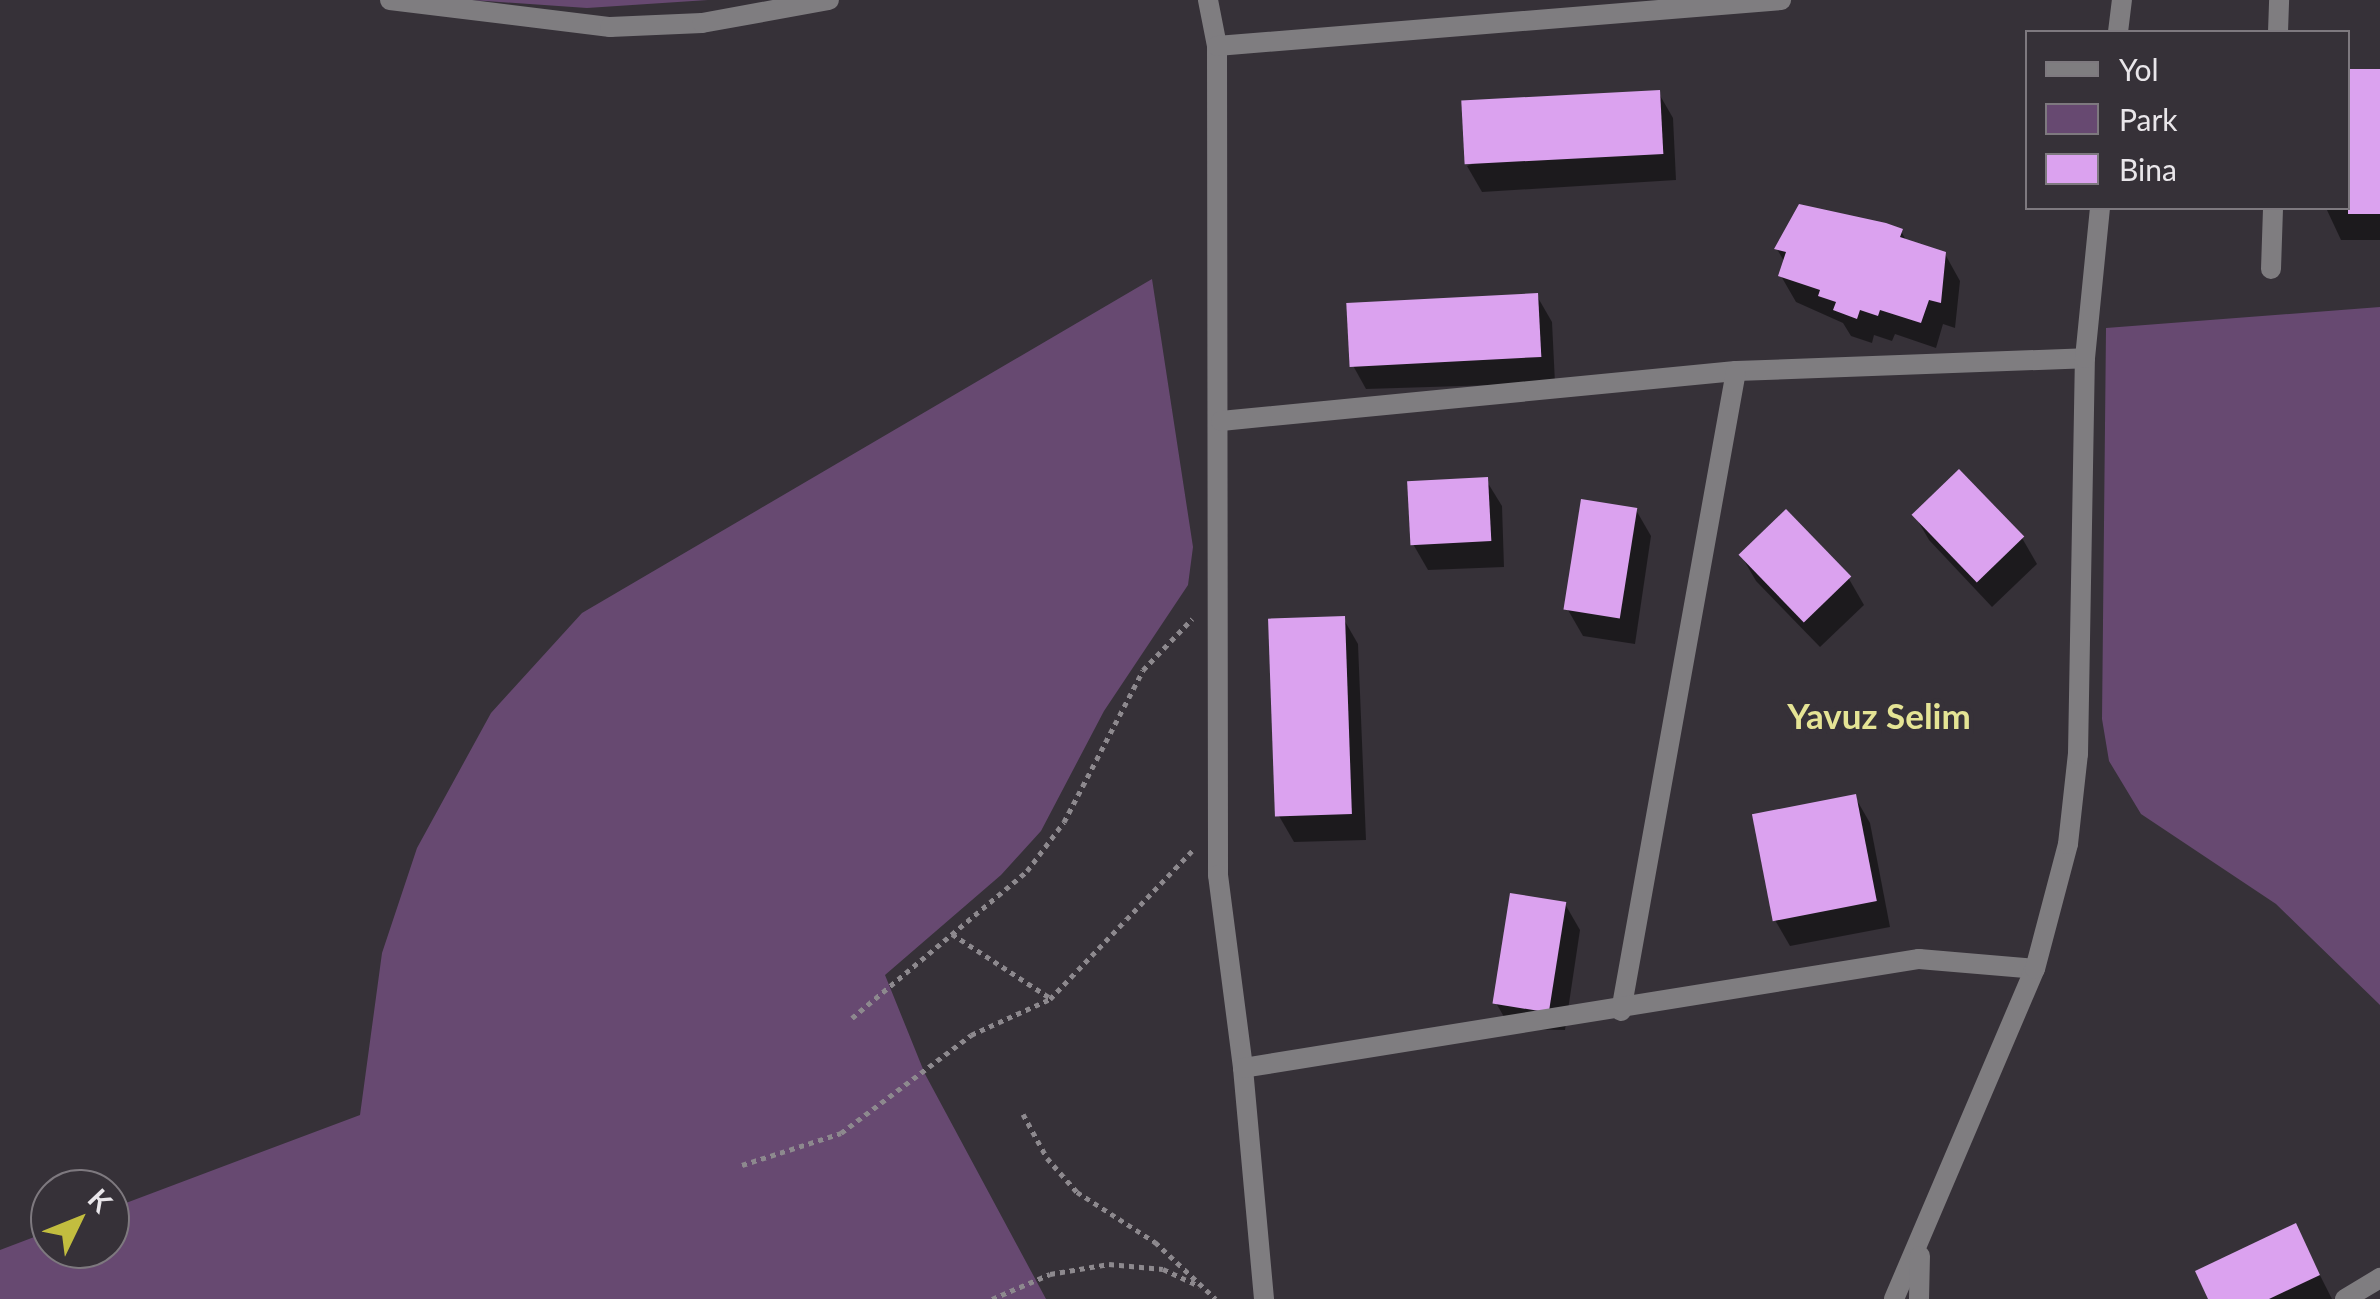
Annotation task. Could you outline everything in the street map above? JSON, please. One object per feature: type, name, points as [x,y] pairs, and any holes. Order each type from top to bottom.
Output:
[{"type":"street","points":[[390,0],[610,28],[702,24],[829,0]]},
{"type":"street","points":[[1208,0],[1217,46],[1221,589],[1218,875],[1243,1068],[1264,1299]]},
{"type":"street","points":[[1217,46],[1781,0]]},
{"type":"street","points":[[2118,30],[2122,0]]},
{"type":"street","points":[[2278,30],[2279,0]]},
{"type":"street","points":[[1894,1299],[1920,1249],[2034,969],[2068,844],[2078,754],[2085,358],[2100,210]]},
{"type":"street","points":[[2271,270],[2273,210]]},
{"type":"street","points":[[1220,422],[1736,371],[2085,358]]},
{"type":"street","points":[[1622,1011],[1736,371]]},
{"type":"street","points":[[1243,1068],[1622,1011],[1919,959],[2034,969]]},
{"type":"street","points":[[1919,1299],[1920,1249]]},
{"type":"street","points":[[2345,1299],[2380,1278]]},
{"type":"path","points":[[852,1018],[1047,847],[1143,670],[1221,589]]},
{"type":"path","points":[[742,1165],[841,1132],[888,1104],[972,1035],[1050,998],[1218,823]]},
{"type":"path","points":[[952,934],[1050,998]]},
{"type":"path","points":[[1023,1114],[1046,1158],[1077,1192],[1155,1242],[1216,1299]]},
{"type":"path","points":[[992,1299],[1050,1274],[1109,1264],[1163,1269],[1206,1289]]},
{"type":"green space","points":[[472,0],[708,0],[587,8]]},
{"type":"green space","points":[[1152,279],[1193,547],[1188,585],[1104,711],[1041,831],[1001,875],[885,975],[925,1074],[1046,1299],[0,1299],[0,1250],[30,1239],[30,1269],[130,1269],[130,1201],[360,1115],[382,953],[417,848],[491,713],[582,613]]},
{"type":"green space","points":[[2380,307],[2380,1005],[2276,904],[2141,814],[2109,761],[2102,719],[2106,328]]},
{"type":"building","points":[[2350,69],[2380,69],[2380,214],[2348,214]]},
{"type":"building","points":[[1660,90],[1663,154],[1465,164],[1461,100]]},
{"type":"building","points":[[1799,204],[1886,223],[1903,229],[1900,237],[1946,252],[1941,303],[1929,300],[1921,323],[1880,310],[1878,316],[1860,310],[1857,319],[1833,310],[1836,302],[1818,296],[1820,290],[1778,276],[1786,252],[1774,249]]},
{"type":"building","points":[[1538,293],[1541,357],[1350,367],[1346,303]]},
{"type":"building","points":[[1959,469],[2024,537],[1977,582],[1912,515]]},
{"type":"building","points":[[1488,477],[1491,541],[1410,545],[1407,481]]},
{"type":"building","points":[[1581,499],[1637,508],[1620,619],[1563,610]]},
{"type":"building","points":[[1786,509],[1851,577],[1804,622],[1739,555]]},
{"type":"building","points":[[1345,616],[1352,814],[1275,817],[1268,619]]},
{"type":"building","points":[[1856,794],[1877,901],[1773,921],[1752,814]]},
{"type":"building","points":[[1510,893],[1566,902],[1549,1013],[1492,1004]]},
{"type":"building","points":[[2296,1223],[2320,1275],[2269,1299],[2208,1299],[2195,1271]]},
{"type":"district","name":"Yavuz Selim","points":[[1879,715]]}]
